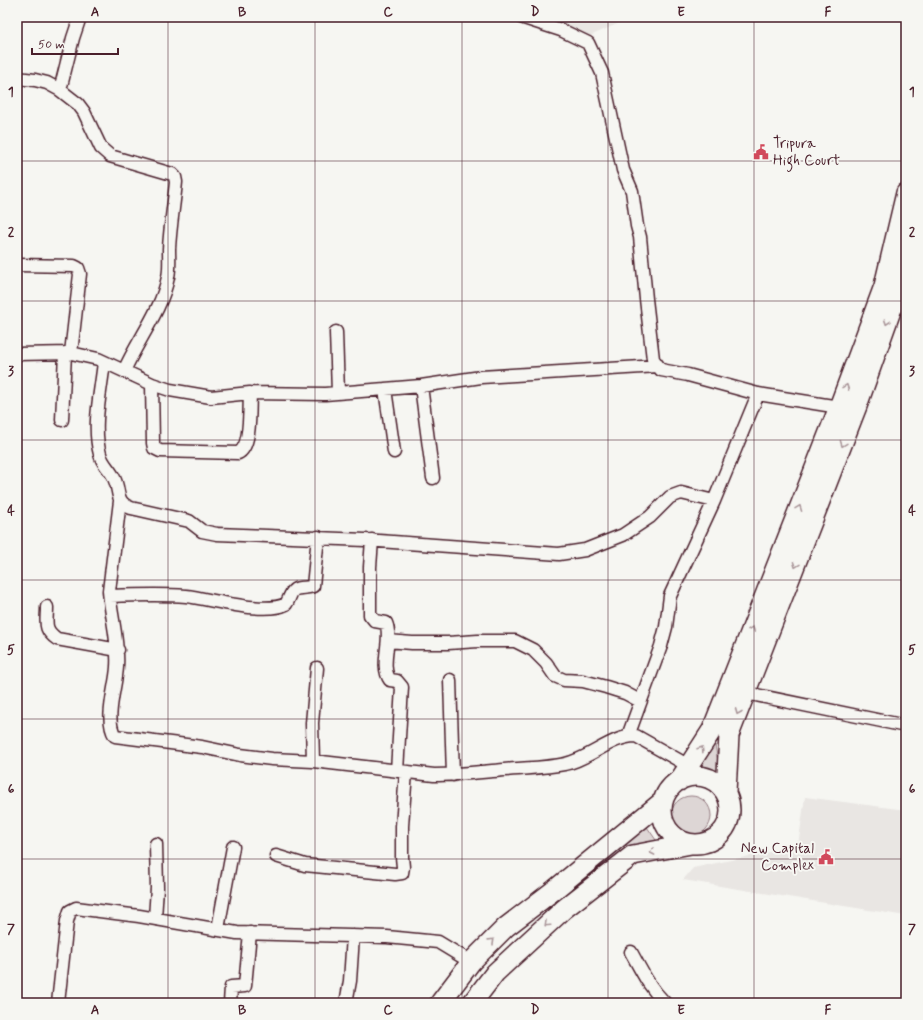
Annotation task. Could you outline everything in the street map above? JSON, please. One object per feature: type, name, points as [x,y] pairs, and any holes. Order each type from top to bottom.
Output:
[{"type":"main road","points":[[691,844],[680,840],[671,833],[664,824],[662,812],[663,801],[666,793],[684,773],[712,730],[839,408],[884,286],[906,193]]},
{"type":"main road","points":[[472,1003],[495,973],[564,909],[633,855],[691,844],[702,844],[713,840],[722,833],[728,824],[730,803],[726,792],[729,734],[901,294],[906,258]]},
{"type":"main road","points":[[684,773],[688,777],[699,776],[709,779],[718,784],[726,792]]},
{"type":"main road","points":[[440,1003],[471,962],[506,927],[553,891],[663,801]]},
{"type":"street","points":[[60,90],[80,17]]},
{"type":"street","points":[[521,17],[561,30],[588,43],[602,73],[623,170],[632,191],[640,237],[653,359],[661,370],[688,375],[758,394],[839,408]]},
{"type":"street","points":[[17,78],[41,81],[60,90],[78,104],[84,112],[101,148],[110,156],[172,174],[175,177],[176,182],[169,248],[168,277],[161,299],[154,314],[132,352],[124,371]]},
{"type":"street","points":[[17,265],[74,266],[78,268],[80,274],[68,353],[62,420]]},
{"type":"street","points":[[336,332],[338,393]]},
{"type":"street","points":[[17,354],[68,353],[86,356],[170,390],[211,397],[250,393],[325,394],[421,386],[481,377],[658,366]]},
{"type":"street","points":[[104,362],[97,428],[100,454],[104,465],[114,477],[120,501],[109,591],[118,650],[110,719],[111,730],[115,736],[202,747],[240,755],[272,759],[313,760],[434,775],[453,775],[566,764],[591,754],[613,742],[628,736],[636,736],[684,773]]},
{"type":"street","points":[[152,384],[152,443],[154,448],[160,450],[238,453],[242,451],[246,445],[248,432],[250,393]]},
{"type":"street","points":[[421,386],[433,478]]},
{"type":"street","points":[[385,389],[394,452]]},
{"type":"street","points":[[628,736],[661,646],[666,627],[670,596],[714,501],[758,394]]},
{"type":"street","points":[[120,501],[124,505],[131,508],[189,521],[202,531],[217,534],[372,540],[560,554],[585,550],[623,535],[650,517],[670,497],[681,493],[714,501]]},
{"type":"street","points":[[110,596],[188,596],[214,602],[275,608],[286,604],[292,591],[296,589],[309,588],[312,586],[318,537]]},
{"type":"street","points":[[276,856],[305,865],[395,874],[402,873],[402,687],[397,681],[390,680],[386,671],[388,626],[386,622],[375,621],[370,615],[370,566],[372,540]]},
{"type":"street","points":[[47,607],[48,630],[50,634],[57,639],[118,650]]},
{"type":"street","points":[[388,642],[448,643],[515,641],[533,650],[546,663],[555,676],[564,680],[583,681],[606,687],[640,701]]},
{"type":"street","points":[[313,760],[312,722],[317,668]]},
{"type":"street","points":[[450,680],[453,775]]},
{"type":"street","points":[[746,693],[906,726]]},
{"type":"street","points":[[155,918],[157,888],[156,844]]},
{"type":"street","points":[[218,929],[232,847]]},
{"type":"street","points":[[58,1003],[67,921],[70,911],[76,908],[155,918],[237,933],[387,937],[438,942],[471,962]]},
{"type":"street","points":[[230,1003],[231,987],[245,986],[250,933]]},
{"type":"street","points":[[346,1003],[350,981],[353,936]]},
{"type":"street","points":[[631,952],[647,982],[653,991],[665,1003]]},
{"type":"shaded area","points":[[537,17],[633,17],[590,36]]},
{"type":"shaded area","points":[[714,740],[721,777],[710,771],[700,769]]},
{"type":"shaded area","points":[[695,796],[702,799],[708,805],[711,816],[710,824],[702,833],[695,836],[687,836],[680,833],[672,824],[671,812],[674,805],[683,797]]},
{"type":"shaded area","name":"New Capital Complex","points":[[805,797],[906,810],[906,916],[683,880],[693,868],[798,846]]},
{"type":"shaded area","points":[[645,824],[658,843],[620,846]]},
{"type":"place","name":"Tripura High Court","points":[[761,152]]},
{"type":"place","name":"New Capital Complex","points":[[826,857]]}]
